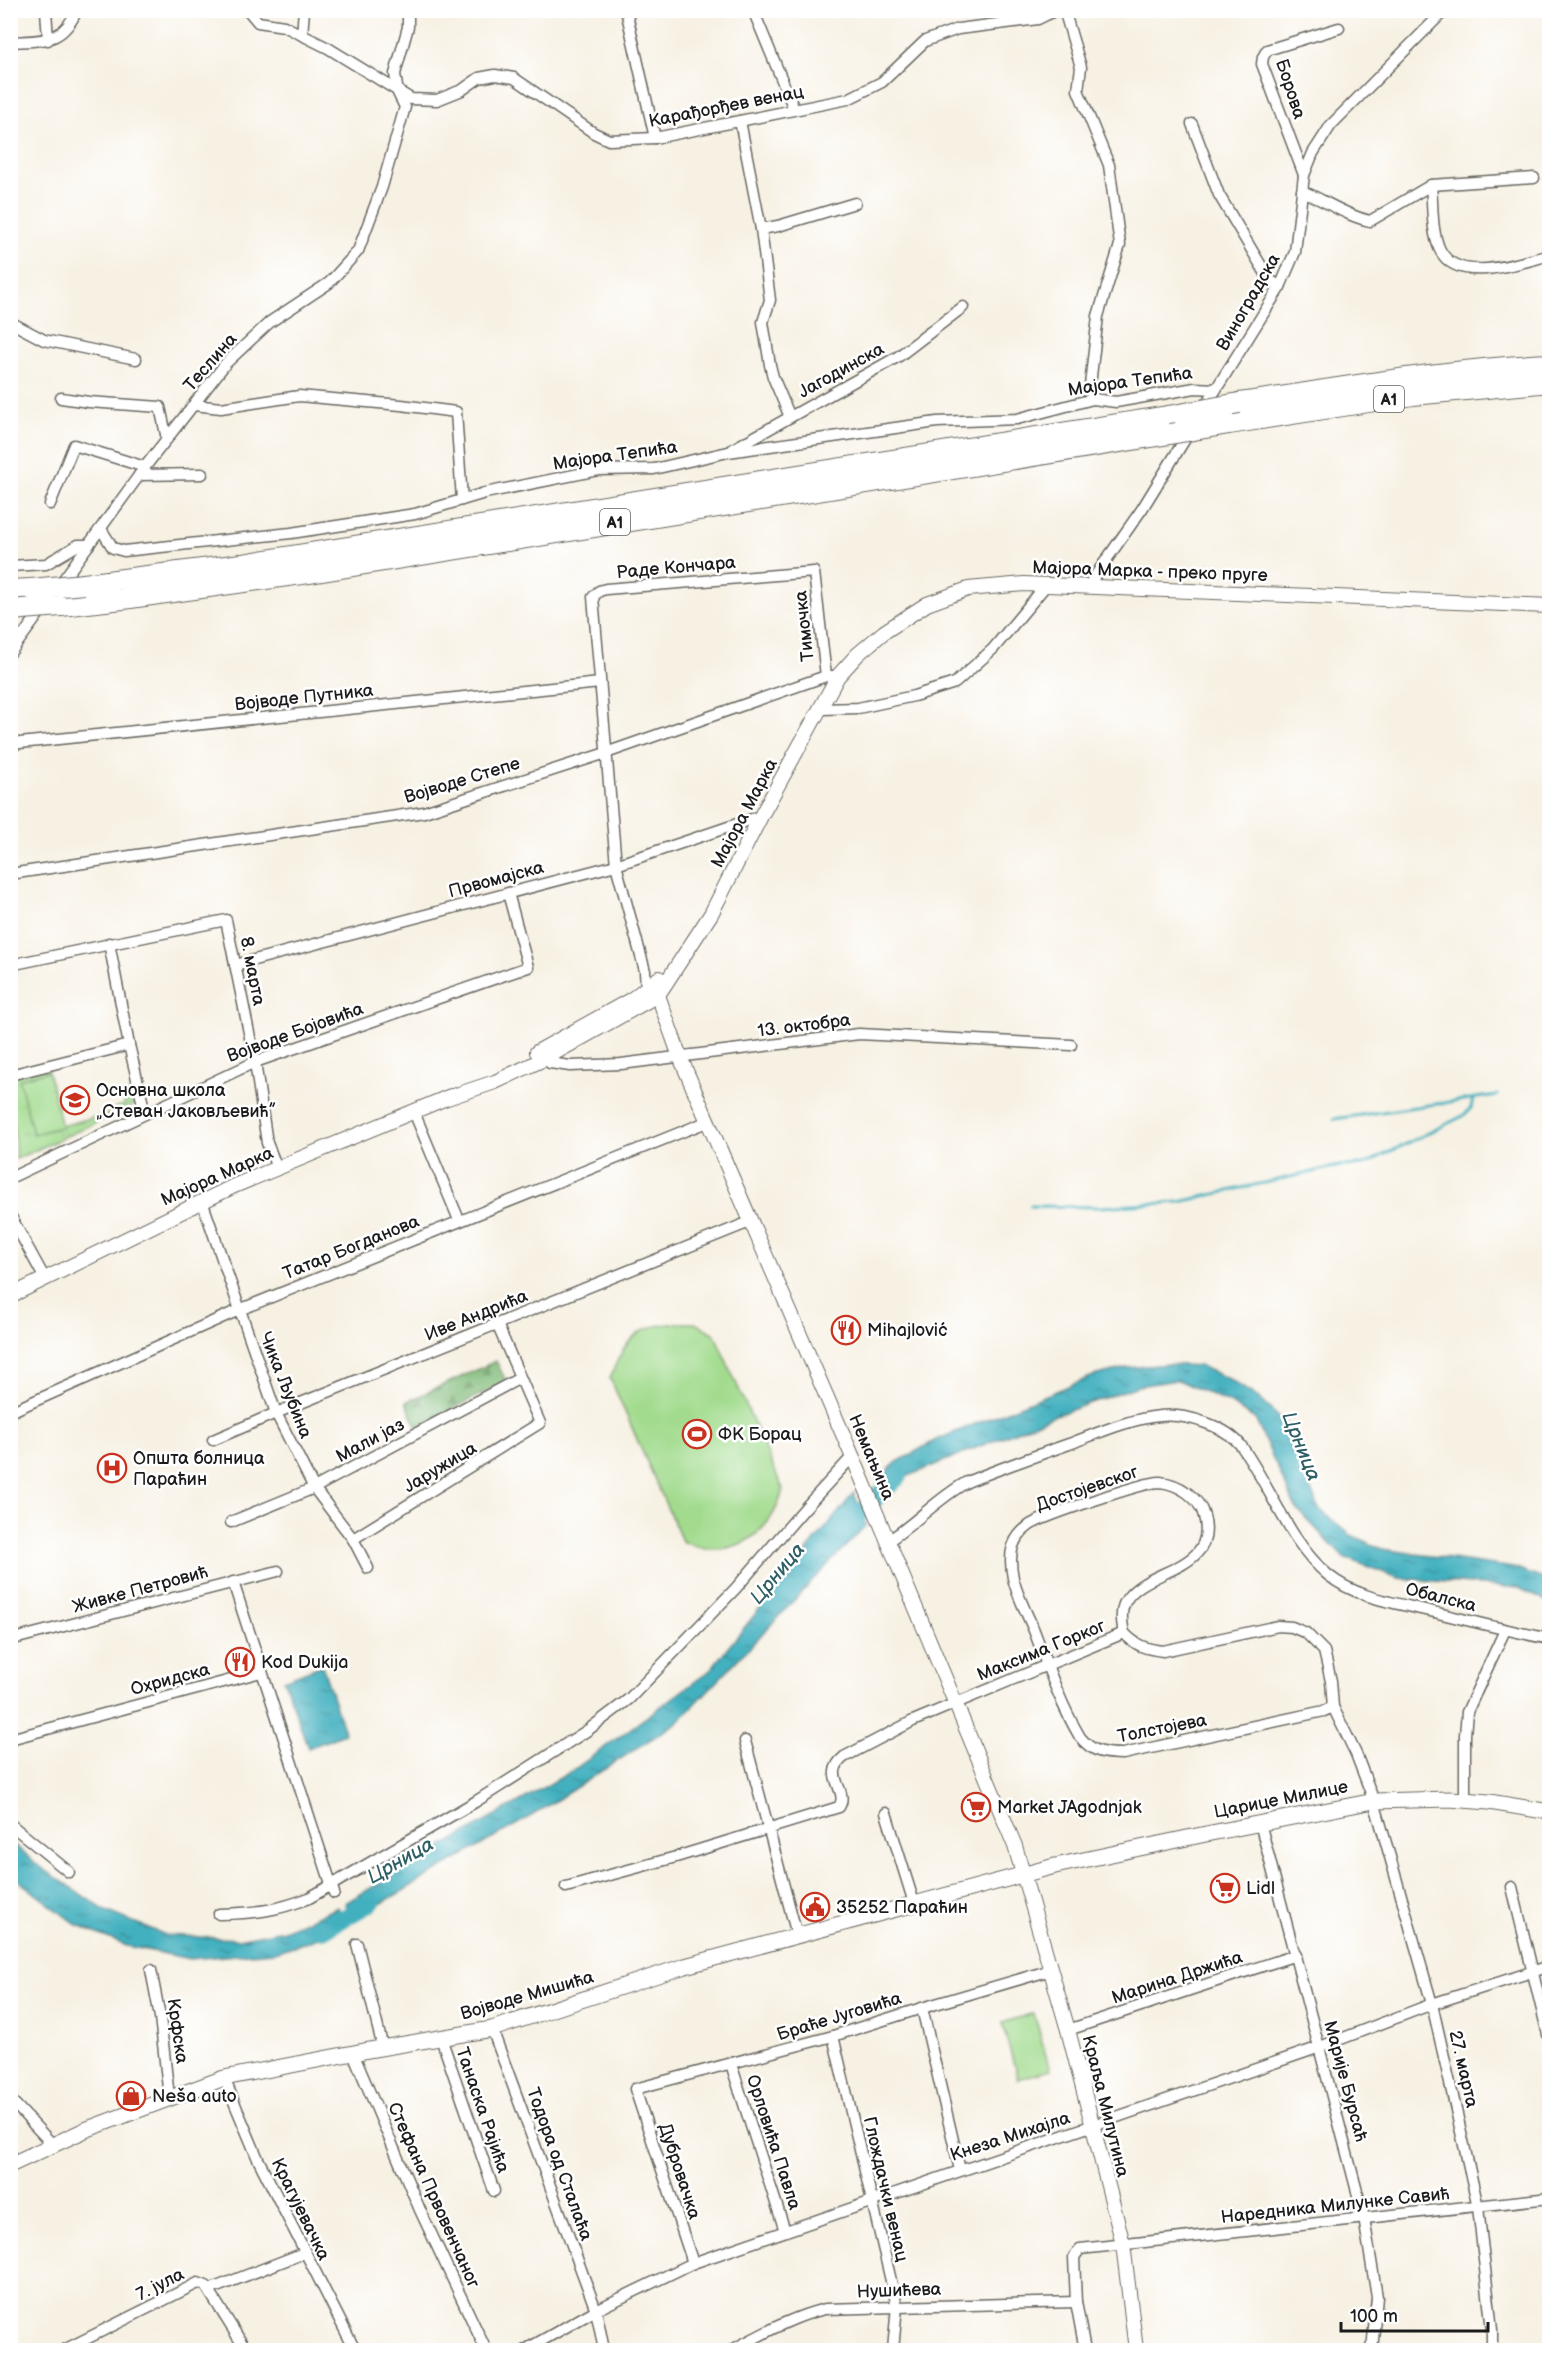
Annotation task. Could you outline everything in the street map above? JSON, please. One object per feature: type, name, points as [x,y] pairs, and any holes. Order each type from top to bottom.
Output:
[{"type":"highway","name":"A1","points":[[10,590],[84,584],[254,562],[1380,381],[1478,369],[1550,364]]},
{"type":"highway","name":"A1","points":[[10,610],[123,599],[309,573],[1413,395],[1550,382]]},
{"type":"main road","name":"Царице Милице","points":[[1023,1874],[1374,1801],[1465,1800],[1550,1812]]},
{"type":"main road","name":"Војводе Мишића","points":[[10,2165],[52,2145],[169,2097],[224,2078],[492,2029],[686,1966],[1023,1874]]},
{"type":"street","points":[[46,10],[48,40]]},
{"type":"street","points":[[10,42],[48,40],[60,35],[70,25],[77,10]]},
{"type":"street","name":"Карађорђев венац","points":[[248,10],[258,22],[284,26],[328,48],[411,99],[437,100],[462,90],[479,78],[495,75],[514,78],[594,134],[609,140],[655,138],[848,99],[882,82],[925,41],[958,29],[1038,20],[1049,12]]},
{"type":"street","points":[[302,35],[304,10]]},
{"type":"street","name":"Теслина","points":[[10,653],[142,471],[226,363],[270,322],[329,283],[358,251],[381,187],[405,107],[398,93],[394,74],[408,27],[408,10]]},
{"type":"street","points":[[626,10],[655,138]]},
{"type":"street","points":[[753,10],[794,109]]},
{"type":"street","points":[[1061,10],[1065,13],[1081,67],[1078,90],[1109,165],[1120,245],[1098,316],[1090,385],[1093,399]]},
{"type":"street","name":"Виноградска","points":[[1088,586],[1142,509],[1280,286],[1295,252],[1304,175],[1313,153],[1331,125],[1444,10]]},
{"type":"street","name":"Борова","points":[[1304,175],[1262,64],[1263,57],[1267,51],[1339,28]]},
{"type":"street","points":[[740,121],[761,229],[770,300],[763,322],[772,376],[790,417]]},
{"type":"street","points":[[1192,124],[1219,195],[1269,279],[1280,286]]},
{"type":"street","points":[[1302,191],[1327,201],[1357,218],[1370,221],[1431,185],[1534,178]]},
{"type":"street","points":[[1431,185],[1435,230],[1441,251],[1451,262],[1467,270],[1496,268],[1550,255]]},
{"type":"street","points":[[761,229],[855,203]]},
{"type":"street","name":"Јагодинска","points":[[728,452],[899,356],[963,307]]},
{"type":"street","points":[[10,322],[44,340],[136,359]]},
{"type":"street","name":"Мајора Тепића","points":[[101,529],[113,548],[124,551],[291,533],[415,514],[485,493],[599,470],[654,469],[728,452],[938,422],[1017,419],[1093,399],[1116,402],[1195,388],[1216,389]]},
{"type":"street","points":[[194,405],[221,408],[299,396],[456,412],[462,500]]},
{"type":"street","points":[[61,398],[159,406],[167,438]]},
{"type":"street","points":[[50,504],[74,445],[142,471],[202,474]]},
{"type":"street","points":[[10,566],[46,564],[78,545],[89,545]]},
{"type":"street","name":"Тимочка","points":[[814,572],[832,676]]},
{"type":"street","name":"Раде Кончара","points":[[652,992],[616,865],[593,597],[599,591],[814,572]]},
{"type":"street","points":[[821,708],[858,708],[914,696],[955,683],[993,649],[1047,584]]},
{"type":"street","name":"Мајора Марка - преко пруге","points":[[810,729],[821,708],[832,676],[884,632],[927,604],[968,589],[1047,584],[1550,606]]},
{"type":"street","name":"Војводе Степе","points":[[10,874],[423,812],[832,676]]},
{"type":"street","name":"Војводе Путника","points":[[10,744],[600,683]]},
{"type":"street","name":"Мајора Марка","points":[[444,1099],[487,1085],[544,1059],[652,992],[711,914],[761,816],[810,729]]},
{"type":"street","name":"Првомајска","points":[[235,965],[616,865],[761,816]]},
{"type":"street","name":"Војводе Бојовића","points":[[10,1178],[255,1062],[528,967],[508,893]]},
{"type":"street","name":"8. марта","points":[[109,943],[226,920],[255,1062],[267,1143],[278,1168]]},
{"type":"street","points":[[10,965],[109,943],[145,1113]]},
{"type":"street","name":"Мајора Марка","points":[[10,1296],[202,1201],[444,1099],[652,992]]},
{"type":"street","name":"Немањина","points":[[652,992],[855,1462],[1008,1826],[1023,1874]]},
{"type":"street","name":"13. октобра","points":[[544,1059],[550,1063],[570,1066],[621,1064],[859,1034],[1071,1045]]},
{"type":"street","points":[[10,1075],[129,1045]]},
{"type":"street","points":[[414,1112],[459,1220]]},
{"type":"street","name":"Татар Богданова","points":[[10,1412],[239,1310],[709,1121]]},
{"type":"street","name":"Чика Љубина","points":[[202,1201],[276,1413],[315,1488],[352,1539],[368,1568]]},
{"type":"street","points":[[10,1215],[45,1279]]},
{"type":"street","name":"Иве Андрића","points":[[213,1440],[752,1221]]},
{"type":"street","points":[[498,1324],[520,1378]]},
{"type":"street","name":"Јаружица","points":[[352,1539],[538,1426],[540,1419],[520,1378]]},
{"type":"street","name":"Мали јаз","points":[[231,1522],[315,1488],[520,1378]]},
{"type":"street","name":"Обалска","points":[[886,1537],[913,1523],[949,1492],[967,1482],[1125,1424],[1162,1416],[1182,1416],[1202,1421],[1240,1444],[1290,1529],[1329,1575],[1361,1593],[1505,1630],[1550,1639]]},
{"type":"street","points":[[219,1914],[258,1913],[285,1907],[333,1889],[588,1730],[628,1699],[736,1588],[805,1508],[855,1462]]},
{"type":"street","name":"Достојевског","points":[[1047,1664],[1013,1578],[1011,1560],[1013,1546],[1020,1534],[1031,1524],[1048,1517],[1138,1486],[1158,1482],[1172,1485],[1194,1497],[1200,1506],[1206,1532],[1202,1545],[1194,1556],[1176,1570],[1133,1590],[1124,1604],[1121,1617],[1124,1633]]},
{"type":"street","name":"Живке Петровић","points":[[10,1640],[278,1571]]},
{"type":"street","points":[[233,1582],[333,1889]]},
{"type":"street","name":"Максима Горког","points":[[769,1829],[839,1807],[841,1797],[834,1770],[836,1764],[844,1757],[913,1721],[1124,1633],[1134,1644],[1147,1650],[1163,1651],[1278,1626],[1306,1633],[1324,1651],[1331,1681],[1333,1707],[1351,1743],[1374,1801]]},
{"type":"street","points":[[1465,1800],[1467,1712],[1505,1630]]},
{"type":"street","name":"Толстојева","points":[[1047,1664],[1080,1737],[1087,1746],[1107,1754],[1123,1754],[1157,1747],[1324,1711],[1333,1707]]},
{"type":"street","name":"Охридска","points":[[10,1738],[261,1672]]},
{"type":"street","points":[[745,1741],[797,1935]]},
{"type":"street","name":"27. марта","points":[[1374,1801],[1432,2004],[1478,2207],[1492,2330],[1492,2350]]},
{"type":"street","points":[[886,1813],[914,1903]]},
{"type":"street","name":"Марије Бурсаћ","points":[[1260,1823],[1364,2218],[1377,2297],[1372,2350]]},
{"type":"street","points":[[10,1824],[69,1872]]},
{"type":"street","points":[[566,1887],[769,1829]]},
{"type":"street","name":"Краља Милутина","points":[[1023,1874],[1052,1970],[1123,2244],[1136,2350]]},
{"type":"street","points":[[1512,1887],[1550,2043]]},
{"type":"street","points":[[357,1944],[382,2048]]},
{"type":"street","name":"Марина Држића","points":[[1068,2030],[1296,1955]]},
{"type":"street","name":"Кнеза Михајла","points":[[525,2350],[596,2310],[693,2263],[1320,2047],[1432,2004],[1550,1966]]},
{"type":"street","name":"Крфска","points":[[151,1970],[160,2017],[169,2097]]},
{"type":"street","name":"Браће Југовића","points":[[635,2089],[833,2036],[1052,1970]]},
{"type":"street","points":[[922,2008],[960,2170]]},
{"type":"street","name":"Тодора од Сталаћа","points":[[492,2029],[596,2310],[604,2350]]},
{"type":"street","name":"Глождачки венац","points":[[833,2036],[897,2306],[893,2350]]},
{"type":"street","name":"Танаска Рајића","points":[[441,2038],[494,2192]]},
{"type":"street","name":"Стефана Првовенчаног","points":[[354,2053],[420,2210],[486,2350]]},
{"type":"street","name":"Орловића Павла","points":[[731,2064],[785,2230]]},
{"type":"street","name":"Крагујевачка","points":[[224,2078],[258,2159],[355,2350]]},
{"type":"street","name":"Дубровачка","points":[[635,2089],[693,2263]]},
{"type":"street","points":[[10,2099],[52,2145]]},
{"type":"street","name":"Наредника Милунке Савић","points":[[1123,2244],[1550,2198]]},
{"type":"street","points":[[1085,2350],[1076,2302],[1074,2257],[1080,2249],[1123,2244]]},
{"type":"street","name":"7. јула","points":[[64,2350],[198,2283],[203,2283],[209,2290],[304,2253]]},
{"type":"street","points":[[209,2290],[246,2350]]},
{"type":"street","name":"Нушићева","points":[[732,2350],[783,2322],[825,2309],[1076,2302]]},
{"type":"green space","points":[[47,1067],[48,1071],[20,1079],[35,1133],[114,1112],[114,1108],[125,1105],[124,1100],[129,1098],[128,1093],[138,1090],[139,1096],[135,1105],[16,1159],[10,1076]]},
{"type":"green space","points":[[48,1071],[62,1127],[33,1134],[19,1079]]},
{"type":"green space","name":"ФК Борац","points":[[676,1323],[695,1323],[714,1333],[783,1489],[769,1520],[746,1541],[731,1547],[716,1549],[699,1547],[682,1541],[610,1378],[616,1363],[633,1337],[650,1328]]},
{"type":"green space","points":[[496,1361],[506,1381],[417,1428],[406,1402]]},
{"type":"green space","points":[[1034,2013],[1050,2070],[1018,2079],[1002,2023]]},
{"type":"water","points":[[1167,1364],[1200,1366],[1229,1379],[1259,1398],[1293,1431],[1300,1465],[1319,1509],[1351,1535],[1382,1549],[1514,1568],[1549,1581],[1549,1603],[1519,1588],[1398,1578],[1343,1557],[1296,1508],[1255,1419],[1228,1402],[1178,1380],[1138,1386],[1048,1418],[906,1477],[884,1496],[877,1480],[897,1462],[936,1440],[1093,1376],[1126,1368]]},
{"type":"water","points":[[854,1493],[866,1525],[678,1722],[538,1812],[355,1919],[345,1903],[572,1771],[708,1672]]},
{"type":"water","points":[[322,1665],[345,1734],[308,1748],[284,1680]]},
{"type":"water","points":[[11,1842],[38,1865],[106,1911],[166,1935],[238,1939],[284,1930],[338,1907],[345,1925],[313,1940],[274,1952],[190,1959],[127,1946],[78,1926],[11,1875]]},
{"type":"waterway","points":[[1334,1119],[1497,1095]]},
{"type":"waterway","points":[[1030,1206],[1101,1207],[1180,1202],[1339,1166],[1363,1165],[1463,1116],[1471,1108],[1473,1099]]},
{"type":"waterway","name":"Црница","points":[[845,1527],[899,1476]]},
{"type":"waterway","name":"Црница","points":[[323,1930],[372,1902]]},
{"type":"place","name":"Основна школа „Стеван Јаковљевић”","points":[[75,1100]]},
{"type":"place","name":"Mihajlović","points":[[846,1330]]},
{"type":"place","name":"ФК Борац","points":[[697,1434]]},
{"type":"place","name":"Општа болница Параћин","points":[[112,1468]]},
{"type":"place","name":"Kod Dukija","points":[[240,1662]]},
{"type":"place","name":"Market JAgodnjak","points":[[976,1807]]},
{"type":"place","name":"Lidl","points":[[1225,1888]]},
{"type":"place","name":"35252 Параћин","points":[[815,1907]]},
{"type":"place","name":"Neša auto","points":[[131,2096]]}]
